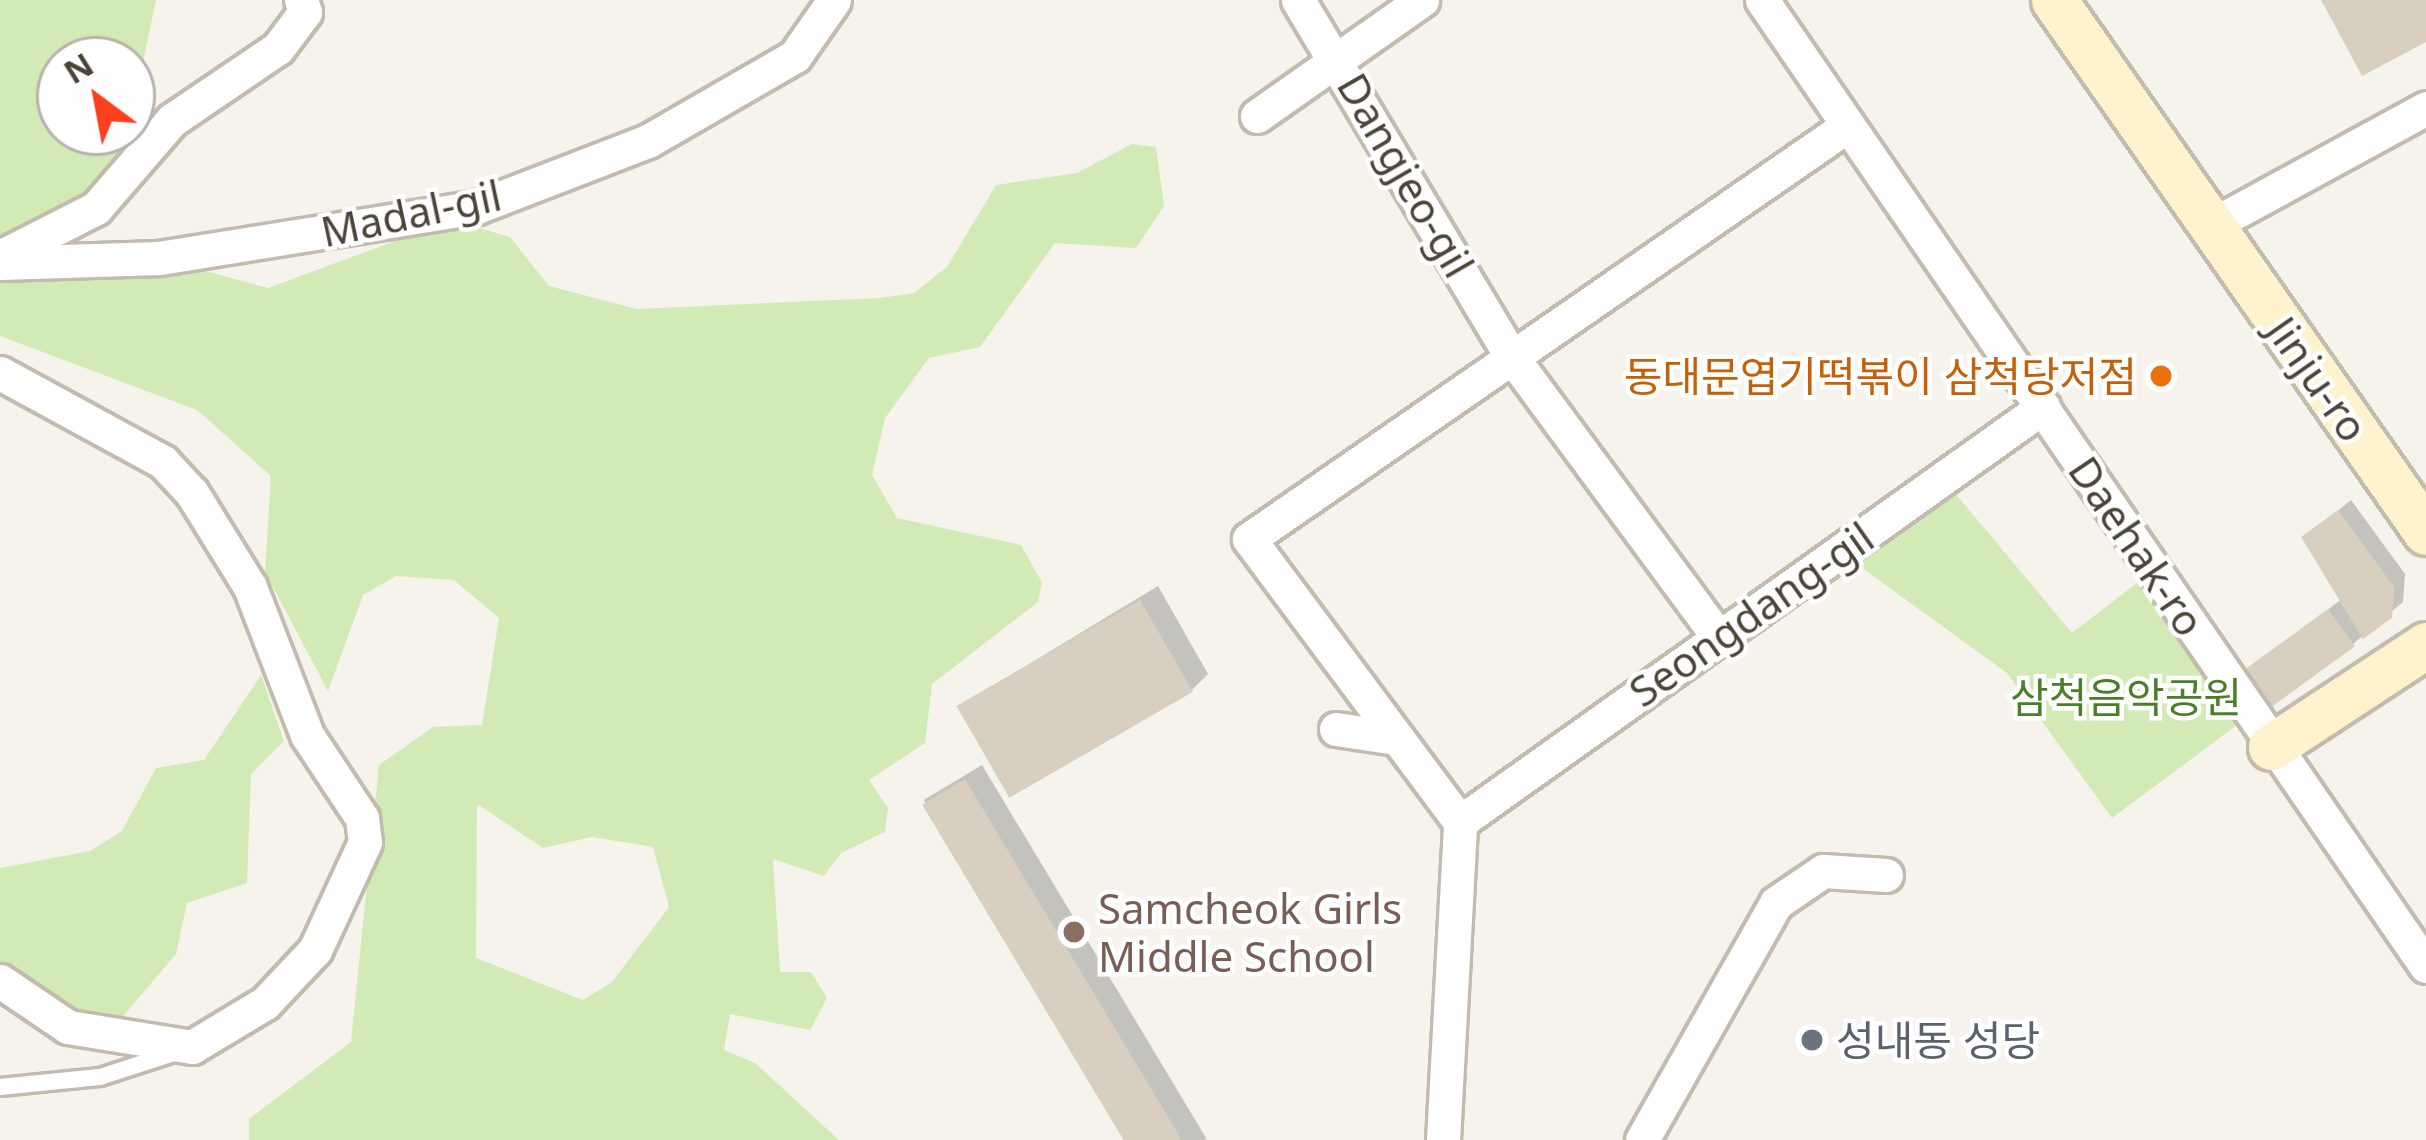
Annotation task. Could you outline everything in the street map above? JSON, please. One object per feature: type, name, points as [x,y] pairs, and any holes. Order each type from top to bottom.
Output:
[{"type":"street","points":[[0,260],[96,208],[172,120],[278,48],[305,12],[301,0]]},
{"type":"street","name":"Madal-gil","points":[[0,260],[159,258],[477,207],[648,141],[777,67],[834,0]]},
{"type":"street","name":"Dangjeo-gil","points":[[1298,0],[1339,59],[1509,353],[1718,636]]},
{"type":"street","points":[[1257,116],[1422,0]]},
{"type":"street","name":"Jinju-ro","points":[[2054,0],[2426,532]]},
{"type":"street","name":"Daehak-ro","points":[[1766,2],[2271,747],[2426,967]]},
{"type":"street","points":[[2210,226],[2426,108]]},
{"type":"street","points":[[1443,1140],[1460,822],[1249,539],[1509,353],[1847,126]]},
{"type":"street","points":[[0,373],[164,461],[192,493],[250,587],[307,735],[362,818],[365,842],[315,950],[265,1003],[192,1047],[68,1027],[0,980]]},
{"type":"street","name":"Seongdang-gil","points":[[1460,822],[2044,407]]},
{"type":"street","points":[[2271,747],[2426,645]]},
{"type":"street","points":[[1336,729],[1397,738]]},
{"type":"street","points":[[1642,1140],[1776,903],[1823,871],[1886,875]]},
{"type":"lane","points":[[0,1087],[100,1077],[192,1047]]},
{"type":"green space","points":[[0,0],[156,0],[148,36],[36,36],[36,156],[116,156],[83,201],[0,235]]},
{"type":"green space","points":[[1132,144],[1156,147],[1164,206],[1136,248],[1055,243],[980,347],[929,358],[885,418],[872,475],[897,518],[1021,545],[1042,582],[1038,602],[932,684],[925,743],[869,780],[888,808],[885,832],[841,853],[824,876],[773,859],[780,972],[811,972],[827,998],[810,1030],[730,1014],[724,1050],[755,1063],[839,1140],[249,1140],[249,1119],[351,1042],[379,765],[433,727],[482,725],[499,618],[454,580],[396,576],[363,595],[328,691],[265,572],[271,476],[197,410],[0,336],[0,274],[198,269],[268,288],[452,220],[510,237],[549,286],[637,309],[880,298],[914,293],[947,267],[996,185],[1077,173]],"holes":[[[477,804],[543,848],[592,837],[653,847],[669,907],[612,982],[583,1000],[476,958]]]},
{"type":"green space","name":"삼척음악공원","points":[[1949,486],[2072,633],[2146,576],[2241,722],[2112,818],[2007,673],[1847,557]]},
{"type":"green space","points":[[261,675],[284,741],[251,774],[247,883],[187,903],[176,954],[114,1027],[71,1016],[0,970],[0,868],[90,851],[122,831],[156,768],[204,760]]},
{"type":"building","points":[[2321,0],[2426,0],[2426,42],[2362,76]]},
{"type":"building","points":[[2338,510],[2394,587],[2392,618],[2363,639],[2301,537]]},
{"type":"building","points":[[1140,600],[1193,692],[1009,798],[956,706]]},
{"type":"building","points":[[2328,609],[2355,646],[2260,715],[2233,678]]},
{"type":"building","points":[[965,779],[1181,1138],[1124,1140],[922,805]]},
{"type":"place","name":"동대문엽기떡볶이 삼척당저점","points":[[2161,376]]},
{"type":"place","name":"Samcheok Girls Middle School","points":[[1074,932]]},
{"type":"place","name":"성내동 성당","points":[[1812,1040]]}]
